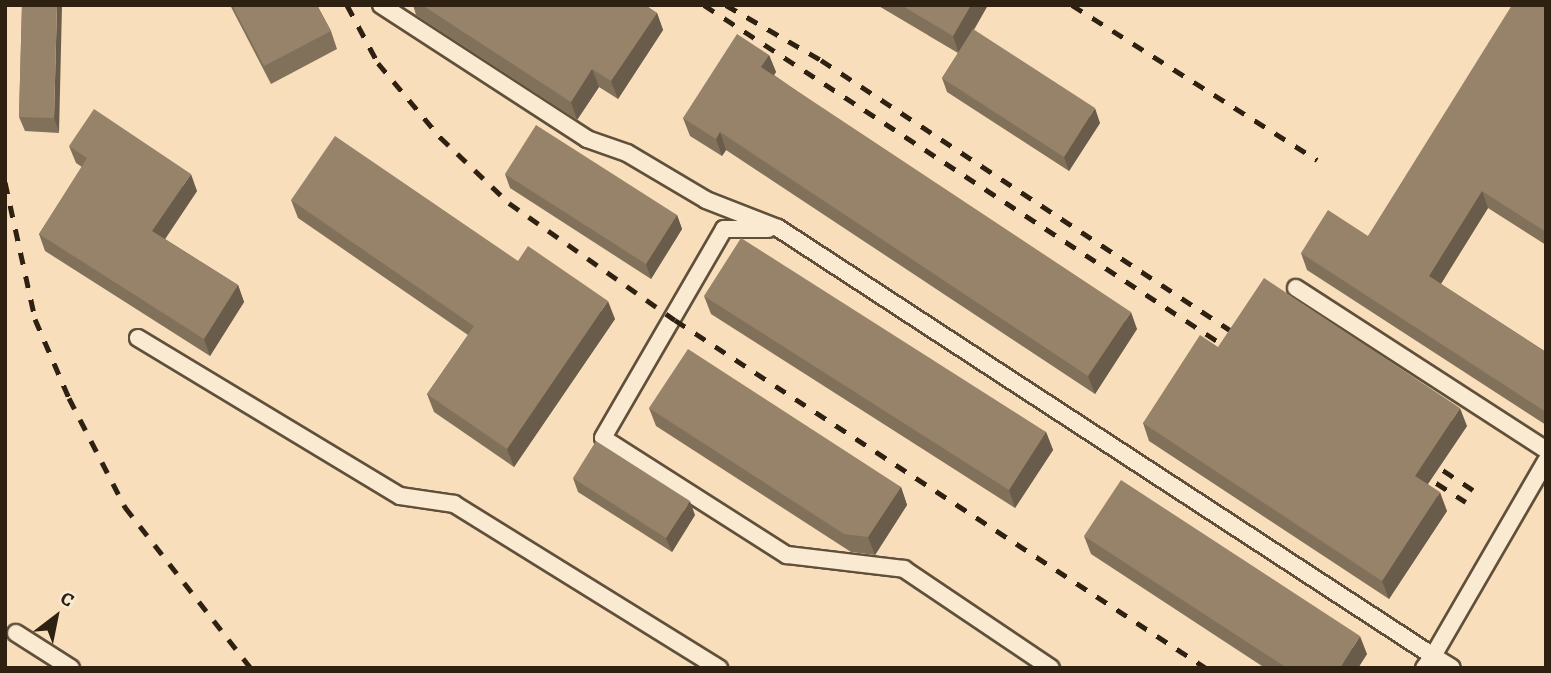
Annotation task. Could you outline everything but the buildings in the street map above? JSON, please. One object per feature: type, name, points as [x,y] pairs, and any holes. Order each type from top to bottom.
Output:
[{"type":"lane","points":[[381,5],[587,139],[627,153],[706,200],[778,228],[1428,662],[1452,668]]},
{"type":"lane","points":[[778,228],[723,229],[675,320],[603,438],[787,555],[904,569],[1051,668]]},
{"type":"lane","points":[[1296,288],[1546,450]]},
{"type":"lane","points":[[138,338],[400,496],[454,504],[719,668]]},
{"type":"lane","points":[[1428,662],[1546,461]]},
{"type":"lane","points":[[16,632],[71,668]]},
{"type":"railway","points":[[347,5],[378,63],[440,137],[509,203],[675,320],[1206,668]]},
{"type":"railway","points":[[704,5],[1237,354]]},
{"type":"railway","points":[[726,5],[821,60],[1245,340]]},
{"type":"railway","points":[[1072,5],[1317,160]]},
{"type":"railway","points":[[5,182],[35,319],[69,398],[125,507],[251,668]]},
{"type":"railway","points":[[1423,457],[1473,490]]},
{"type":"railway","points":[[1416,470],[1466,502]]}]
